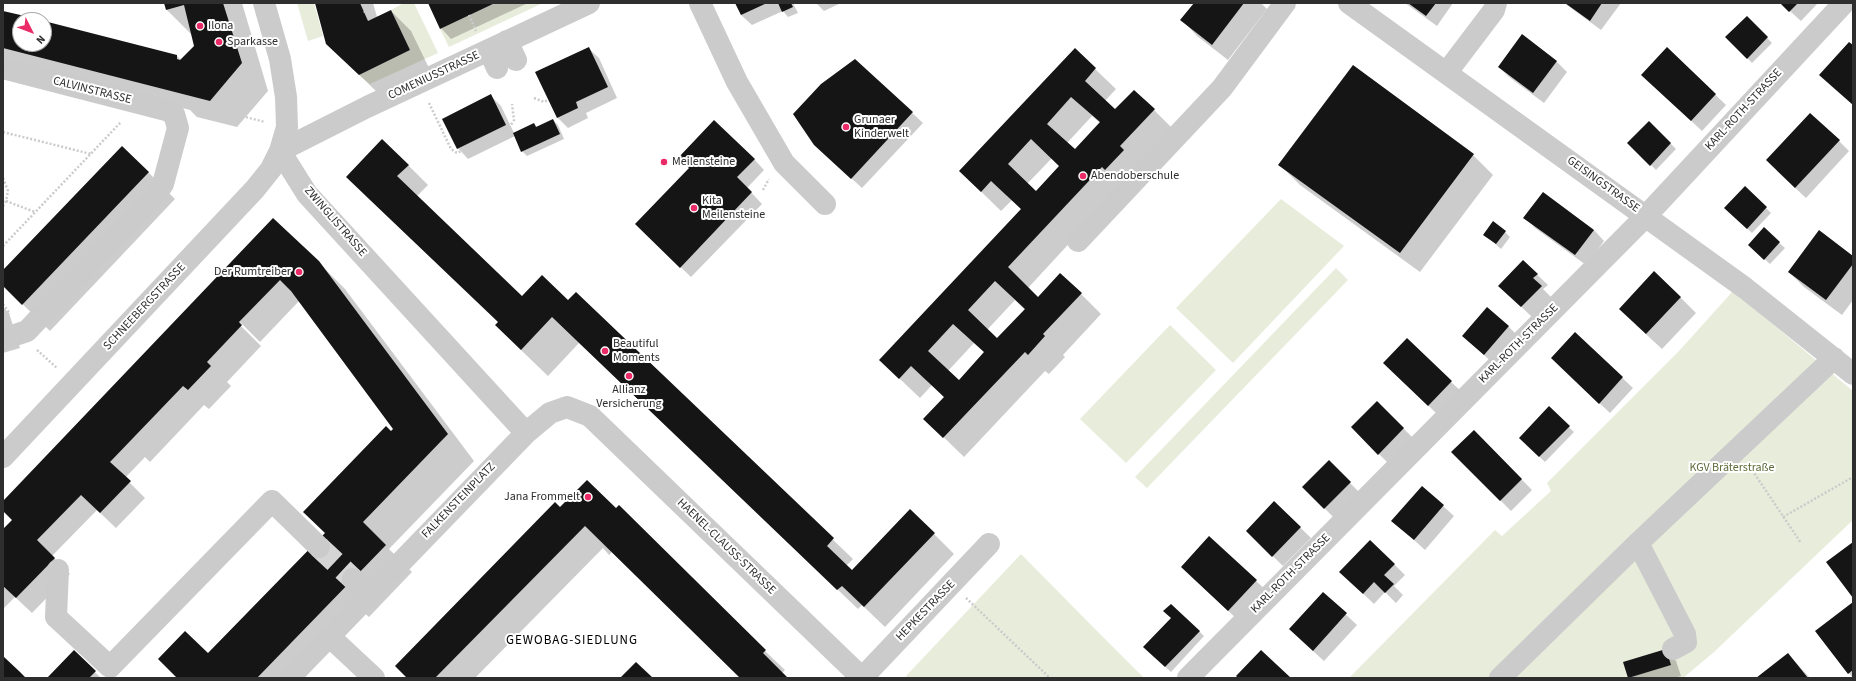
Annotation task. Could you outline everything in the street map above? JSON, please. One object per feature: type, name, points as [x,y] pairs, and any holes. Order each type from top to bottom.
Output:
[{"type":"street","points":[[264,3],[280,59],[286,97],[287,127],[280,151]]},
{"type":"street","name":"COMENIUSSTRASSE","points":[[280,151],[360,110],[497,51],[589,3]]},
{"type":"street","points":[[700,3],[737,82],[784,163],[825,204]]},
{"type":"street","points":[[1078,241],[1222,88],[1285,3]]},
{"type":"street","name":"GEISINGSTRASSE","points":[[1349,3],[1746,288],[1853,374]]},
{"type":"street","points":[[1447,72],[1494,10],[1496,3]]},
{"type":"street","name":"KARL-ROTH-STRASSE","points":[[1188,678],[1646,216],[1844,3],[1853,12]]},
{"type":"street","name":"CALVINSTRASSE","points":[[3,68],[170,112],[174,114],[176,121]]},
{"type":"street","points":[[3,339],[24,332],[158,194],[163,184],[178,128],[176,121]]},
{"type":"street","name":"SCHNEEBERGSTRASSE","points":[[3,457],[255,189],[271,170],[280,151]]},
{"type":"street","name":"ZWINGLISTRASSE","points":[[280,151],[307,194],[526,432]]},
{"type":"street","points":[[1500,678],[1638,543],[1834,358]]},
{"type":"street","name":"FALKENSTEINPLATZ","points":[[289,678],[526,432],[550,413],[567,407],[590,416]]},
{"type":"street","name":"HAENEL-CLAUSS-STRASSE","points":[[590,416],[862,678]]},
{"type":"street","points":[[58,570],[56,616],[110,667],[272,501],[319,547]]},
{"type":"street","points":[[1638,543],[1685,634],[1686,642],[1673,649]]},
{"type":"street","name":"HEPKESTRASSE","points":[[862,678],[989,544]]},
{"type":"street","points":[[353,579],[369,595]]},
{"type":"street","points":[[330,636],[374,678]]},
{"type":"path","points":[[364,3],[364,13]]},
{"type":"path","points":[[469,15],[497,51]]},
{"type":"path","points":[[176,121],[214,109],[256,68],[280,59]]},
{"type":"path","points":[[534,98],[544,102],[548,100]]},
{"type":"path","points":[[428,100],[451,149],[457,153],[509,128],[514,120],[512,104]]},
{"type":"path","points":[[3,246],[139,103]]},
{"type":"path","points":[[214,109],[287,127]]},
{"type":"path","points":[[3,132],[91,154]]},
{"type":"path","points":[[3,178],[8,191],[6,201],[3,206]]},
{"type":"path","points":[[6,201],[35,212]]},
{"type":"path","points":[[24,332],[33,346],[74,383]]},
{"type":"path","points":[[1738,448],[1801,544]]},
{"type":"path","points":[[1783,517],[1853,477]]},
{"type":"path","points":[[952,583],[1050,678]]},
{"type":"green space","points":[[297,3],[314,3],[323,36],[308,41]]},
{"type":"green space","points":[[404,3],[414,3],[438,53],[370,84],[359,75],[410,50],[391,10]]},
{"type":"green space","points":[[495,3],[543,3],[449,47],[440,29]]},
{"type":"green space","points":[[1281,199],[1344,246],[1233,363],[1176,308]]},
{"type":"green space","points":[[1336,268],[1348,280],[1147,488],[1135,477]]},
{"type":"green space","name":"KGV Bräterstraße","points":[[1733,291],[1853,391],[1853,520],[1714,652],[1683,678],[1349,678],[1495,530],[1502,536],[1551,491],[1547,483],[1679,351]]},
{"type":"green space","points":[[1170,325],[1216,370],[1126,463],[1080,419]]},
{"type":"green space","points":[[1021,554],[1144,678],[908,678],[906,676]]},
{"type":"building","points":[[164,3],[223,3],[242,63],[210,101],[19,52],[52,52],[52,23],[177,55],[177,59],[180,60],[194,46],[184,5],[166,10]]},
{"type":"building","points":[[315,3],[360,3],[368,21],[391,10],[410,50],[359,75],[326,44]]},
{"type":"building","points":[[428,3],[495,3],[440,29]]},
{"type":"building","points":[[735,3],[767,3],[741,15]]},
{"type":"building","points":[[778,3],[791,3],[793,7],[782,12]]},
{"type":"building","points":[[1194,3],[1244,3],[1212,45],[1180,20]]},
{"type":"building","points":[[1408,3],[1436,3],[1426,16]]},
{"type":"building","points":[[1565,3],[1602,3],[1590,21]]},
{"type":"building","points":[[1780,3],[1798,3],[1789,12]]},
{"type":"building","points":[[3,11],[12,13],[12,50],[3,48]]},
{"type":"building","points":[[1747,16],[1768,37],[1747,59],[1725,37]]},
{"type":"building","points":[[1522,34],[1557,61],[1533,93],[1498,67]]},
{"type":"building","points":[[1849,42],[1853,45],[1853,105],[1819,75]]},
{"type":"building","points":[[589,47],[608,87],[576,102],[578,108],[557,118],[535,72]]},
{"type":"building","points":[[1667,47],[1716,94],[1691,121],[1641,75]]},
{"type":"building","points":[[1075,48],[1096,68],[1085,81],[1115,109],[1134,90],[1155,109],[1120,146],[1124,150],[1105,170],[1102,167],[1008,267],[1038,297],[1060,273],[1082,293],[1043,334],[1045,336],[1028,355],[1025,352],[943,438],[923,419],[944,397],[911,366],[899,379],[879,360],[1021,209],[991,181],[981,192],[959,171]],"holes":[[[1071,97],[1100,122],[1075,149],[1047,124]],[[1031,139],[1059,166],[1036,191],[1008,164]],[[995,281],[1025,309],[997,338],[968,310]],[[953,324],[984,352],[959,380],[928,351]]]},
{"type":"building","points":[[855,59],[913,112],[851,179],[814,145],[793,114],[821,84]]},
{"type":"building","points":[[1353,65],[1474,154],[1400,253],[1278,165]]},
{"type":"building","points":[[491,94],[506,125],[457,149],[442,119]]},
{"type":"building","points":[[1810,113],[1840,140],[1795,188],[1766,160]]},
{"type":"building","points":[[553,119],[560,134],[521,152],[513,133],[534,123],[536,127]]},
{"type":"building","name":"Kita Meilensteine","points":[[714,120],[755,159],[737,177],[752,192],[680,268],[635,224],[689,168],[678,158]]},
{"type":"building","points":[[1649,121],[1671,143],[1650,166],[1627,143]]},
{"type":"building","points":[[382,139],[409,165],[397,176],[522,296],[542,275],[568,300],[576,292],[834,538],[827,546],[852,570],[910,509],[935,533],[864,607],[842,586],[837,590],[552,317],[521,350],[495,325],[498,322],[346,177]]},
{"type":"building","points":[[122,146],[149,172],[22,305],[3,286],[3,270]]},
{"type":"building","points":[[1745,186],[1767,207],[1747,229],[1724,208]]},
{"type":"building","points":[[1543,192],[1594,230],[1575,255],[1523,218]]},
{"type":"building","points":[[273,218],[319,261],[448,434],[363,522],[386,545],[257,678],[177,678],[158,659],[185,631],[208,653],[325,533],[303,512],[386,426],[391,431],[393,429],[291,291],[280,280],[239,322],[242,325],[207,362],[211,366],[188,390],[183,386],[110,462],[131,481],[100,513],[81,495],[37,540],[55,558],[16,598],[3,586],[3,529],[12,520],[3,511],[3,501]]},
{"type":"building","points":[[1493,221],[1506,231],[1496,244],[1483,235]]},
{"type":"building","points":[[1764,227],[1780,242],[1764,260],[1748,245]]},
{"type":"building","points":[[1819,230],[1853,256],[1853,264],[1826,300],[1788,272]]},
{"type":"building","points":[[1523,260],[1538,274],[1533,278],[1542,286],[1521,307],[1498,286]]},
{"type":"building","points":[[1654,271],[1681,297],[1646,334],[1619,309]]},
{"type":"building","points":[[1487,307],[1509,326],[1484,355],[1462,336]]},
{"type":"building","points":[[1575,332],[1623,377],[1599,404],[1551,358]]},
{"type":"building","points":[[1407,338],[1452,381],[1428,406],[1383,363]]},
{"type":"building","points":[[1377,401],[1404,428],[1378,455],[1351,427]]},
{"type":"building","points":[[1549,406],[1570,426],[1539,457],[1519,438]]},
{"type":"building","points":[[1474,430],[1522,479],[1500,501],[1451,452]]},
{"type":"building","points":[[1329,460],[1351,482],[1324,509],[1302,487]]},
{"type":"building","points":[[587,480],[616,508],[619,505],[766,650],[763,653],[788,678],[740,678],[585,526],[435,678],[407,678],[395,666],[555,502],[560,507]]},
{"type":"building","points":[[1422,486],[1444,505],[1414,540],[1391,521]]},
{"type":"building","points":[[1274,501],[1301,527],[1272,557],[1246,531]]},
{"type":"building","points":[[1209,536],[1257,580],[1228,611],[1181,567]]},
{"type":"building","points":[[1370,540],[1395,564],[1384,575],[1394,584],[1385,593],[1374,582],[1363,594],[1339,572]]},
{"type":"building","points":[[1853,542],[1853,598],[1826,562]]},
{"type":"building","points":[[1323,592],[1347,613],[1313,651],[1289,629]]},
{"type":"building","points":[[1853,602],[1853,670],[1848,674],[1815,631]]},
{"type":"building","points":[[1171,604],[1200,631],[1165,667],[1143,647],[1171,618],[1163,611]]},
{"type":"building","points":[[1666,649],[1671,665],[1628,678],[1623,662]]},
{"type":"building","points":[[74,650],[96,671],[89,678],[47,678]]},
{"type":"building","points":[[1261,650],[1291,678],[1238,678],[1236,676]]},
{"type":"building","points":[[1788,653],[1808,678],[1756,678]]},
{"type":"building","points":[[3,656],[20,672],[26,678],[3,678]]},
{"type":"building","points":[[636,662],[653,678],[620,678]]},
{"type":"tunnel","points":[[319,547],[353,579]]},
{"type":"place","name":"Ilona","points":[[200,26]]},
{"type":"place","name":"Sparkasse","points":[[219,42]]},
{"type":"place","name":"Grunaer Kinderwelt","points":[[846,127]]},
{"type":"place","name":"Meilensteine","points":[[664,162]]},
{"type":"place","name":"Abendoberschule","points":[[1083,176]]},
{"type":"place","name":"Kita Meilensteine","points":[[694,208]]},
{"type":"place","name":"Der Rumtreiber","points":[[299,272]]},
{"type":"place","name":"Beautiful Moments","points":[[605,351]]},
{"type":"place","name":"Allianz Versicherung","points":[[629,376]]},
{"type":"place","name":"Jana Frommelt","points":[[588,497]]},
{"type":"district","name":"GEWOBAG-SIEDLUNG","points":[[572,641]]}]
